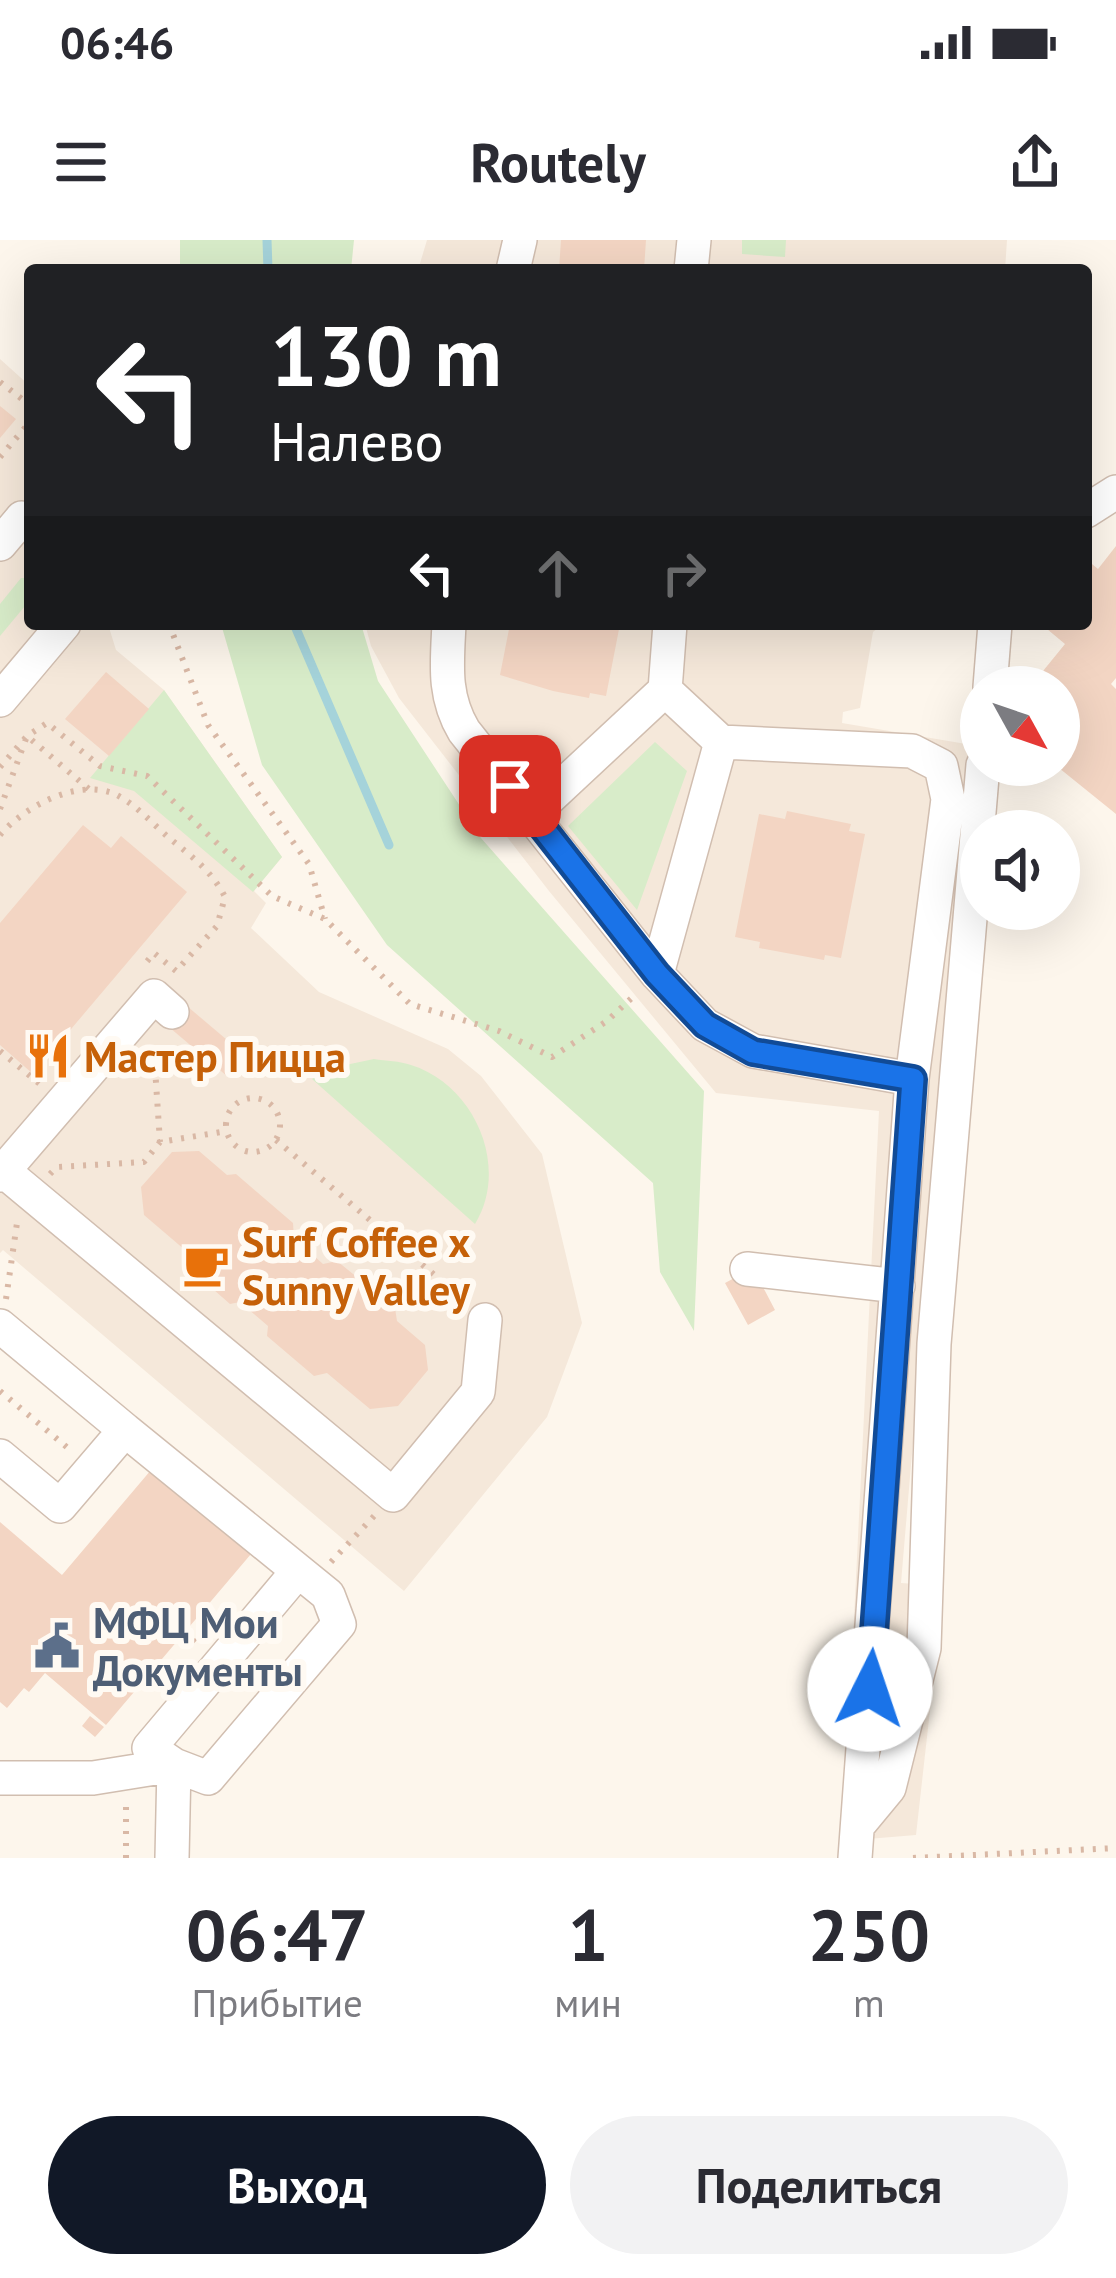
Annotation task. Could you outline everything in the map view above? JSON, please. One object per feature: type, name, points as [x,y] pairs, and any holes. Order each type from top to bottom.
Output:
[{"type":"street","points":[[0,544],[24,518]]},
{"type":"street","points":[[0,700],[59,630]]},
{"type":"street","points":[[448,630],[446,688],[464,731],[657,974],[705,1025],[753,1052],[913,1079]]},
{"type":"street","points":[[533,813],[664,690],[669,630]]},
{"type":"street","points":[[992,666],[995,630]]},
{"type":"street","points":[[664,690],[721,742],[912,751],[941,766],[948,799],[913,1079],[855,1858]]},
{"type":"street","points":[[657,974],[721,742]]},
{"type":"street","points":[[860,1823],[889,1788],[924,1648],[934,1344],[981,786]]},
{"type":"street","points":[[161,986],[8,1177],[393,1495],[478,1393],[485,1320]]},
{"type":"street","points":[[747,1269],[898,1286]]},
{"type":"street","points":[[0,1326],[125,1430],[305,1576],[328,1595],[340,1624],[208,1778],[174,1765],[149,1748],[305,1576]]},
{"type":"street","points":[[0,1456],[60,1506],[125,1430]]},
{"type":"street","points":[[0,1778],[93,1778],[174,1765]]},
{"type":"street","points":[[172,1858],[174,1765]]},
{"type":"path","points":[[0,382],[24,401]]},
{"type":"path","points":[[0,457],[24,429]]},
{"type":"path","points":[[172,630],[208,725],[309,864],[325,919]]},
{"type":"path","points":[[0,766],[27,736],[47,723],[100,766],[147,776],[272,896],[325,919],[410,1004],[436,1015],[499,1031],[551,1057],[607,1021]]},
{"type":"path","points":[[27,736],[90,790]]},
{"type":"path","points":[[0,809],[27,736]]},
{"type":"path","points":[[0,835],[52,797],[90,790],[116,794],[215,876],[226,897],[217,926],[161,986]]},
{"type":"path","points":[[126,1028],[154,1053],[160,1142]]},
{"type":"path","points":[[248,1099],[268,1103],[280,1120],[276,1140],[259,1152],[248,1152],[231,1141],[227,1131],[231,1111],[248,1099]]},
{"type":"path","points":[[0,1326],[17,1223],[8,1177],[144,1162],[160,1142],[227,1131]]},
{"type":"path","points":[[276,1140],[485,1320]]},
{"type":"path","points":[[0,1391],[92,1469]]},
{"type":"path","points":[[305,1576],[393,1495]]},
{"type":"path","points":[[913,1858],[1116,1847]]},
{"type":"shaded area","points":[[427,240],[1007,240],[1005,264],[420,264]]},
{"type":"shaded area","points":[[0,359],[24,381],[24,630],[110,630],[116,650],[164,690],[282,857],[254,891],[266,903],[251,928],[319,992],[448,1049],[481,1076],[542,1154],[582,1323],[547,1417],[404,1591],[3,1250],[0,1253]]},
{"type":"shaded area","points":[[367,630],[876,630],[860,708],[843,712],[842,723],[960,743],[960,786],[969,786],[966,810],[960,810],[960,887],[901,1583],[944,1586],[916,1835],[843,1841],[879,1111],[716,1093],[549,891],[399,698]]},
{"type":"green space","points":[[180,240],[354,240],[352,264],[180,264]]},
{"type":"green space","points":[[742,240],[786,240],[785,257],[742,254]]},
{"type":"green space","points":[[24,578],[24,607],[0,636],[0,604]]},
{"type":"green space","points":[[223,630],[363,630],[378,681],[481,838],[704,1091],[694,1331],[660,1272],[653,1183],[387,945],[262,765]]},
{"type":"green space","points":[[164,690],[282,857],[253,892],[134,791],[90,778]]},
{"type":"green space","points":[[655,742],[687,771],[637,910],[568,826]]},
{"type":"green space","points":[[374,1059],[407,1064],[434,1075],[469,1109],[487,1154],[489,1178],[475,1224],[312,1079],[336,1067]]},
{"type":"building","points":[[561,240],[646,240],[644,264],[559,264]]},
{"type":"building","points":[[0,406],[16,419],[0,438]]},
{"type":"building","points":[[1116,546],[1116,678],[1111,684],[1116,689],[1116,814],[1080,785],[1080,666],[1047,666],[1065,644],[1048,630],[1092,630],[1092,564],[1098,569]]},
{"type":"building","points":[[509,630],[619,630],[606,696],[553,691],[500,675]]},
{"type":"building","points":[[106,672],[149,709],[109,756],[65,719]]},
{"type":"building","points":[[787,811],[851,824],[849,831],[865,834],[841,958],[825,955],[824,960],[759,948],[760,942],[735,937],[759,814],[785,819]]},
{"type":"building","points":[[83,825],[111,848],[121,836],[187,892],[33,1074],[0,1045],[0,923]]},
{"type":"building","points":[[181,1001],[246,1056],[228,1077],[163,1022]]},
{"type":"building","points":[[199,1151],[227,1175],[236,1174],[293,1223],[294,1238],[323,1264],[337,1261],[395,1308],[397,1321],[425,1345],[428,1370],[398,1406],[370,1409],[327,1373],[314,1376],[267,1336],[268,1326],[240,1302],[230,1304],[190,1269],[192,1256],[144,1215],[141,1187],[172,1152]]},
{"type":"building","points":[[753,1268],[775,1310],[748,1325],[725,1283]]},
{"type":"building","points":[[151,1470],[251,1554],[106,1725],[45,1673],[7,1708],[0,1702],[0,1522],[62,1575]]},
{"type":"building","points":[[90,1716],[104,1727],[95,1737],[82,1726]]},
{"type":"waterway","points":[[267,240],[268,264]]},
{"type":"waterway","points":[[297,630],[389,845]]},
{"type":"place","name":"Мастер Пицца","points":[[48,1056]]},
{"type":"place","name":"Surf Coffee x Sunny Valley","points":[[206,1265]]},
{"type":"place","name":"МФЦ Мои Документы","points":[[57,1646]]},
{"type":"route","points":[[510,786],[657,974],[705,1025],[753,1052],[913,1079],[870,1689]]}]
